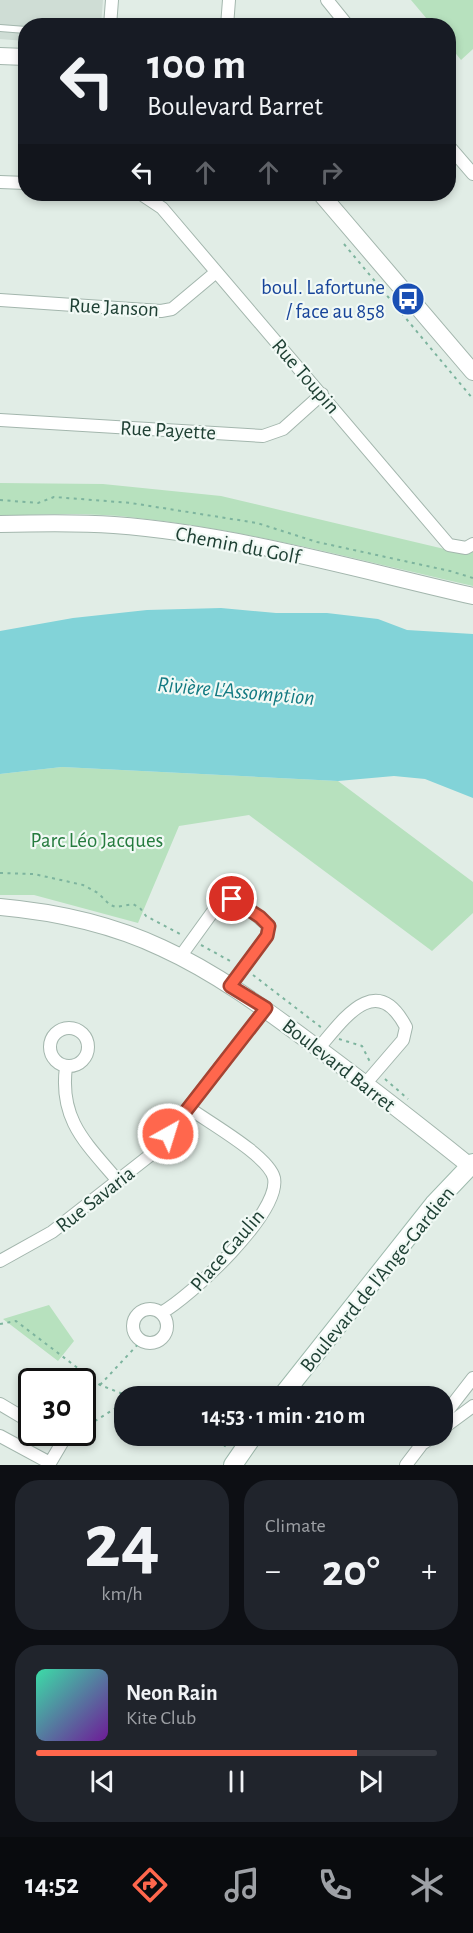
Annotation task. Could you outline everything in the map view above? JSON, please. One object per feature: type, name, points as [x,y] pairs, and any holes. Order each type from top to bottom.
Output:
[{"type":"main road","name":"Boulevard de l'Ange-Gardien","points":[[290,1386],[434,1204],[472,1166]]},
{"type":"main road","points":[[236,1460],[246,1446]]},
{"type":"street","points":[[111,18],[112,0]]},
{"type":"street","points":[[228,18],[229,0]]},
{"type":"street","points":[[327,0],[342,18]]},
{"type":"street","points":[[0,56],[18,57]]},
{"type":"street","points":[[456,154],[473,174]]},
{"type":"street","points":[[0,182],[18,183]]},
{"type":"street","name":"Rue Toupin","points":[[152,201],[162,208],[449,545],[466,548],[473,544]]},
{"type":"street","points":[[319,201],[473,372]]},
{"type":"street","name":"Rue Janson","points":[[0,300],[161,311],[172,309],[215,273]]},
{"type":"street","name":"Rue Payette","points":[[0,420],[262,436],[283,429],[322,394]]},
{"type":"street","name":"Chemin du Golf","points":[[0,524],[65,522],[169,531],[242,544],[473,596]]},
{"type":"street","points":[[180,957],[219,903],[226,899],[240,902],[269,926],[267,936],[230,986]]},
{"type":"street","name":"Boulevard Barret","points":[[0,907],[43,911],[90,922],[128,934],[180,957],[266,1008],[472,1166]]},
{"type":"street","points":[[318,1049],[357,1006],[368,1001],[379,1001],[388,1006],[400,1016],[406,1027],[403,1040],[366,1083]]},
{"type":"street","name":"Rue Savaria","points":[[0,1260],[52,1232],[153,1153],[266,1008]]},
{"type":"street","points":[[66,1066],[64,1099],[68,1114],[79,1135],[118,1181]]},
{"type":"street","name":"Place Gaulin","points":[[141,1341],[133,1327],[136,1316],[145,1310],[161,1313],[179,1303],[226,1257],[266,1208],[273,1187],[274,1178],[261,1159],[189,1108]]},
{"type":"street","points":[[141,1341],[152,1343],[166,1334],[167,1323],[161,1313]]},
{"type":"street","points":[[453,1404],[473,1378]]},
{"type":"street","points":[[0,1404],[18,1415]]},
{"type":"street","points":[[453,1421],[473,1406]]},
{"type":"street","points":[[0,1436],[18,1446]]},
{"type":"street","points":[[19,1446],[50,1463],[60,1446]]},
{"type":"street","points":[[406,1465],[421,1446]]},
{"type":"lane","points":[[0,28],[18,29]]},
{"type":"path","points":[[340,238],[473,399]]},
{"type":"path","points":[[0,1324],[16,1321],[100,1385],[114,1390]]},
{"type":"path","points":[[100,1385],[141,1341]]},
{"type":"path","points":[[96,1420],[114,1408]]},
{"type":"path","points":[[221,1446],[236,1460]]},
{"type":"shaded area","points":[[0,0],[103,0],[102,18],[18,18],[18,40],[0,39]]},
{"type":"green space","points":[[411,0],[473,0],[473,49],[461,60],[456,54],[456,18],[426,18]]},
{"type":"green space","points":[[0,483],[103,484],[221,496],[457,552],[473,548],[473,586],[264,538],[179,523],[103,515],[0,516]]},
{"type":"green space","name":"Parc Léo Jacques","points":[[62,767],[338,781],[473,882],[473,913],[432,951],[249,815],[179,826],[138,923],[34,895],[0,895],[0,774]]},
{"type":"green space","points":[[49,1305],[74,1341],[58,1361],[3,1319]]},
{"type":"water","name":"Rivière L'Assomption","points":[[221,608],[276,613],[327,613],[378,619],[407,630],[473,634],[473,798],[425,779],[394,776],[338,781],[62,767],[0,774],[0,631],[73,618],[147,610]]},
{"type":"place","name":"boul. Lafortune / face au 858","points":[[408,299]]},
{"type":"route","points":[[168,1134],[266,1008],[230,986],[267,936],[269,926],[240,902],[232,899]]}]
